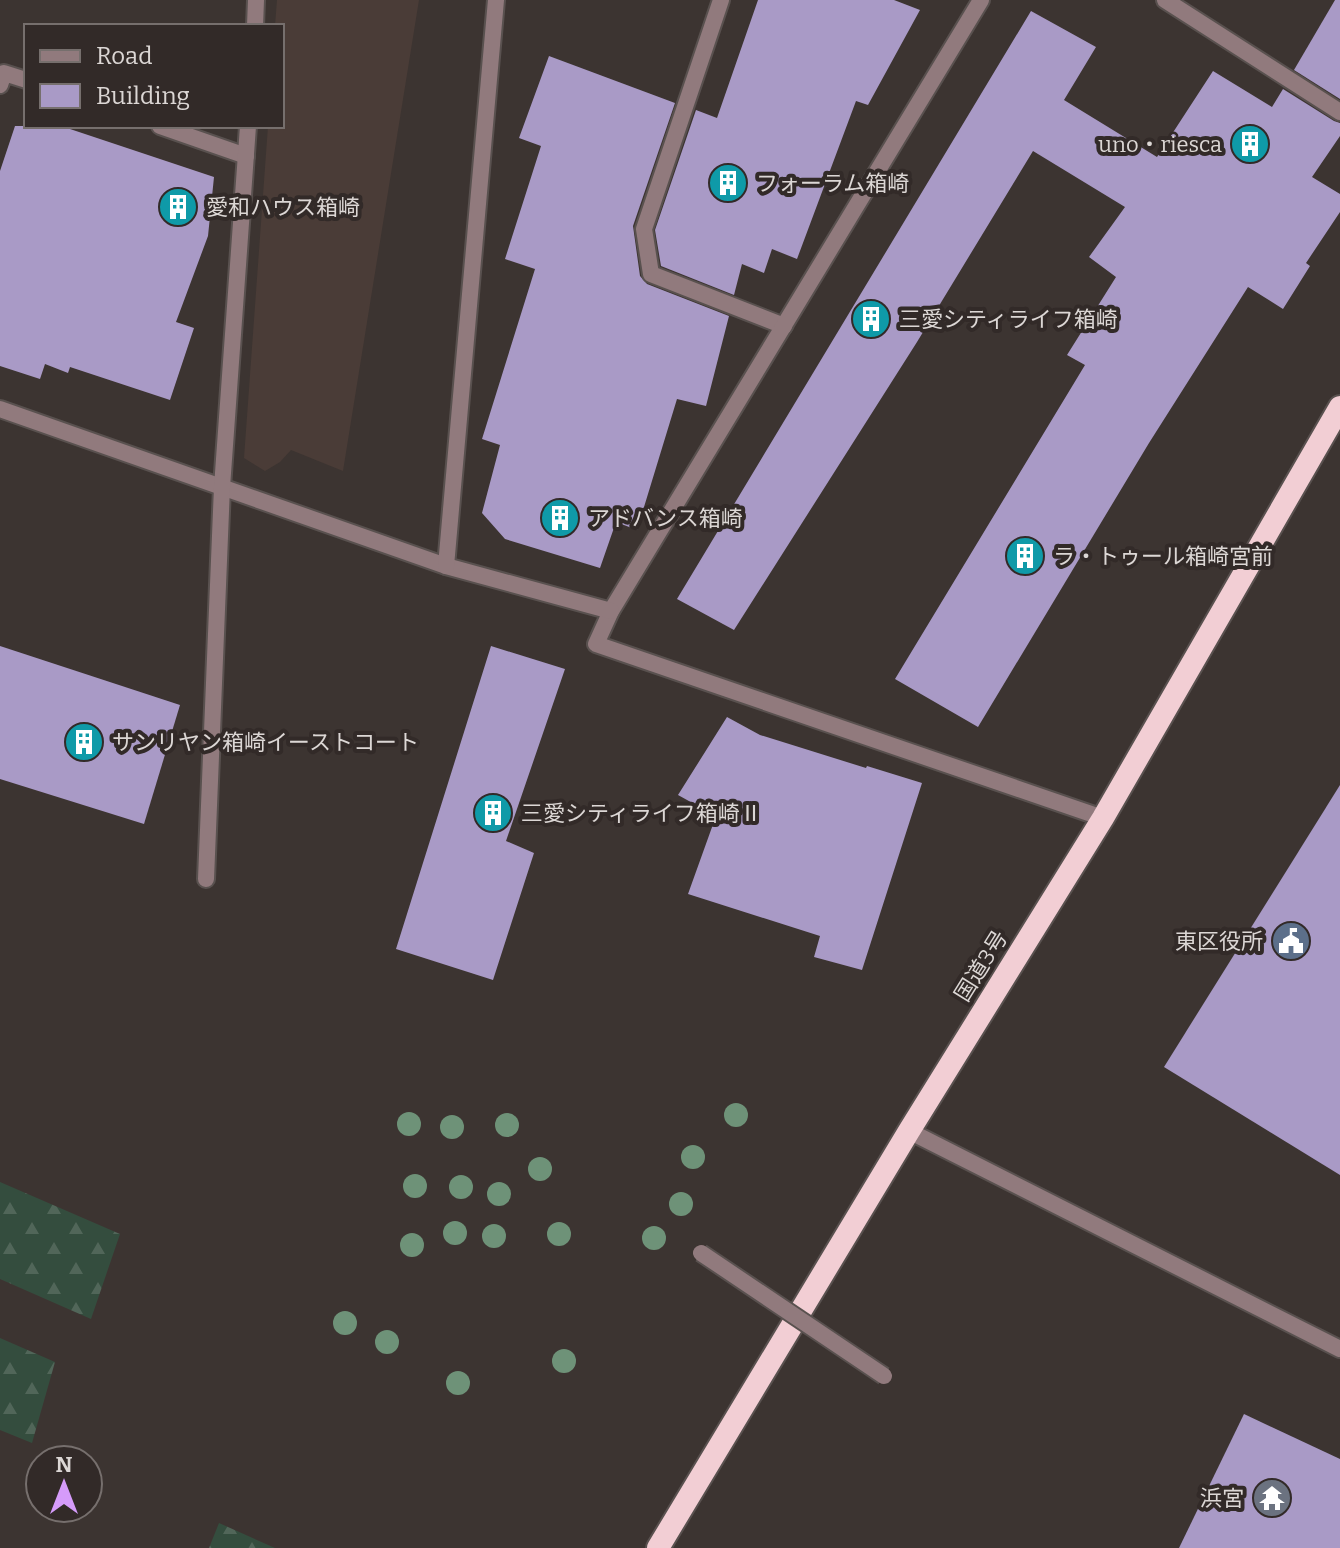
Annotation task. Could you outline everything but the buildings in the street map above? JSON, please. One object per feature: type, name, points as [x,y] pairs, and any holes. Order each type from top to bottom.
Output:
[{"type":"highway","name":"国道3号","points":[[658,1548],[909,1131],[1103,818],[1340,407]]},
{"type":"street","points":[[255,24],[256,0]]},
{"type":"street","points":[[446,566],[496,0]]},
{"type":"street","points":[[721,0],[644,229],[651,274],[784,326]]},
{"type":"street","points":[[981,0],[611,611],[596,644],[1103,818]]},
{"type":"street","points":[[1165,0],[1340,112]]},
{"type":"street","points":[[0,85],[4,73],[24,79]]},
{"type":"street","points":[[166,128],[246,156]]},
{"type":"street","points":[[206,879],[222,487],[248,128]]},
{"type":"street","points":[[0,409],[446,566],[611,611]]},
{"type":"street","points":[[909,1131],[1340,1349]]},
{"type":"street","points":[[701,1253],[884,1376]]},
{"type":"shaded area","points":[[277,0],[419,0],[343,471],[291,450],[280,462],[265,471],[244,458],[268,128],[284,128],[284,24],[275,24]]},
{"type":"green space","points":[[0,1182],[120,1234],[91,1319],[0,1279]]},
{"type":"green space","points":[[0,1338],[55,1362],[32,1443],[0,1430]]},
{"type":"green space","points":[[219,1523],[275,1548],[209,1548]]},
{"type":"place","name":"uno・riesca","points":[[1250,144]]},
{"type":"place","name":"フォーラム箱崎","points":[[728,183]]},
{"type":"place","name":"愛和ハウス箱崎","points":[[178,207]]},
{"type":"place","name":"三愛シティライフ箱崎","points":[[871,319]]},
{"type":"place","name":"アドバンス箱崎","points":[[560,518]]},
{"type":"place","name":"ラ・トゥール箱崎宮前","points":[[1025,556]]},
{"type":"place","name":"サンリヤン箱崎イーストコート","points":[[84,742]]},
{"type":"place","name":"三愛シティライフ箱崎Ⅱ","points":[[493,813]]},
{"type":"place","name":"東区役所","points":[[1291,941]]},
{"type":"place","name":"浜宮","points":[[1272,1498]]}]
